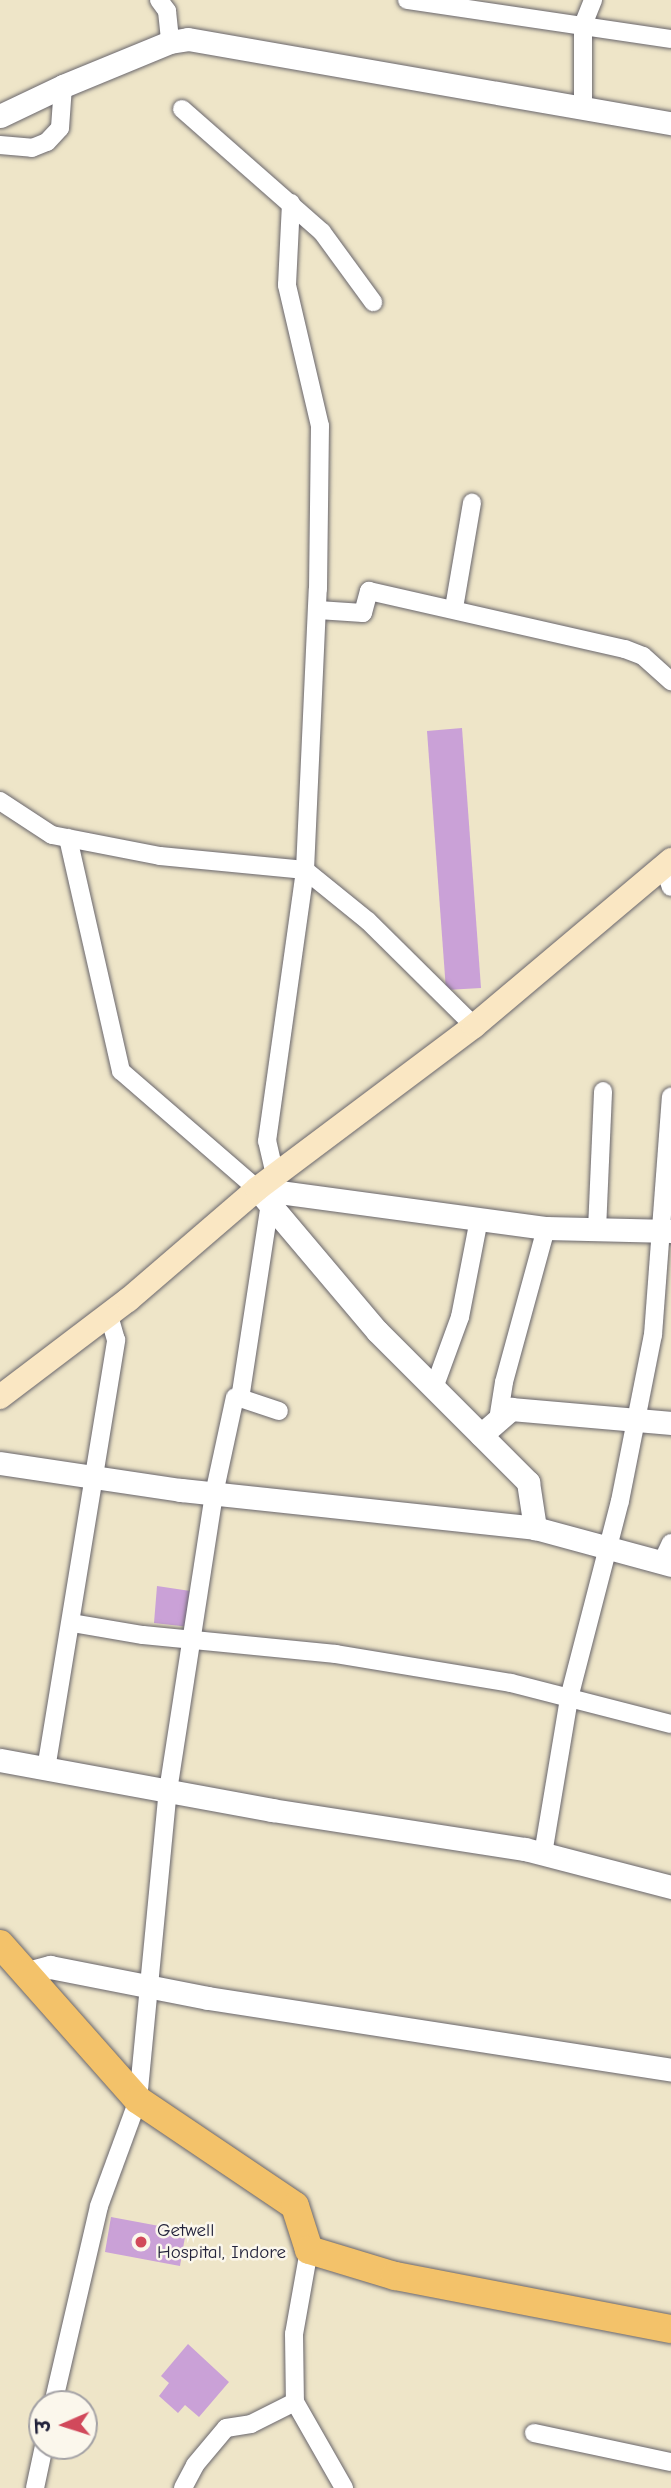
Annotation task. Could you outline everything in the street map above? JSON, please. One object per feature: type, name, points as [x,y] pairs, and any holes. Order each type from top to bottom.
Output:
[{"type":"main road","points":[[2,1399],[668,871]]},
{"type":"main road","points":[[10,1959],[138,2101],[295,2207],[309,2250],[395,2276],[671,2329]]},
{"type":"street","points":[[159,0],[167,11],[170,42]]},
{"type":"street","points":[[407,0],[671,39]]},
{"type":"street","points":[[583,108],[583,25],[593,0]]},
{"type":"street","points":[[0,116],[63,86],[170,42],[188,39],[671,122]]},
{"type":"street","points":[[0,145],[32,148],[47,142],[60,128],[63,86]]},
{"type":"street","points":[[183,109],[322,232],[373,302]]},
{"type":"street","points":[[279,1411],[240,1398],[267,1189],[267,1141],[304,870],[317,610],[320,426],[287,285],[292,203]]},
{"type":"street","points":[[454,608],[472,503]]},
{"type":"street","points":[[317,610],[363,613],[369,591],[454,608],[625,649],[643,656],[671,681]]},
{"type":"street","points":[[0,802],[52,835],[160,856],[304,870],[368,921],[474,1026]]},
{"type":"street","points":[[68,838],[121,1071],[267,1189],[377,1331],[434,1388],[490,1428],[528,1482],[535,1528]]},
{"type":"street","points":[[597,1230],[603,1091]]},
{"type":"street","points":[[543,1854],[569,1698],[604,1547],[620,1501],[653,1335],[664,1231],[671,1097]]},
{"type":"street","points":[[267,1189],[545,1228],[664,1231]]},
{"type":"street","points":[[434,1388],[460,1317],[479,1219]]},
{"type":"street","points":[[490,1428],[545,1228]]},
{"type":"street","points":[[46,1769],[72,1623],[116,1340],[109,1315]]},
{"type":"street","points":[[55,2390],[99,2206],[138,2101],[168,1791],[214,1494],[234,1398]]},
{"type":"street","points":[[490,1428],[511,1409],[671,1423]]},
{"type":"street","points":[[0,1463],[94,1479],[214,1494],[535,1528],[604,1547],[668,1557]]},
{"type":"street","points":[[72,1623],[192,1640],[336,1654],[511,1683],[671,1724]]},
{"type":"street","points":[[0,1760],[543,1854],[671,1887]]},
{"type":"street","points":[[10,1959],[149,1987],[671,2070]]},
{"type":"street","points":[[309,2250],[294,2334],[295,2402],[344,2488]]},
{"type":"street","points":[[183,2488],[195,2465],[226,2428],[251,2424],[295,2402]]},
{"type":"street","points":[[534,2432],[671,2462]]},
{"type":"street","points":[[35,2488],[41,2460]]},
{"type":"building","points":[[462,728],[481,988],[446,990],[427,731]]},
{"type":"building","points":[[157,1586],[197,1592],[190,1627],[154,1623]]},
{"type":"building","points":[[111,2217],[186,2231],[180,2266],[105,2252]]},
{"type":"building","points":[[188,2344],[229,2382],[199,2417],[185,2405],[178,2413],[159,2396],[169,2383],[161,2376]]},
{"type":"place","name":"Getwell Hospital, Indore","points":[[141,2242]]}]
